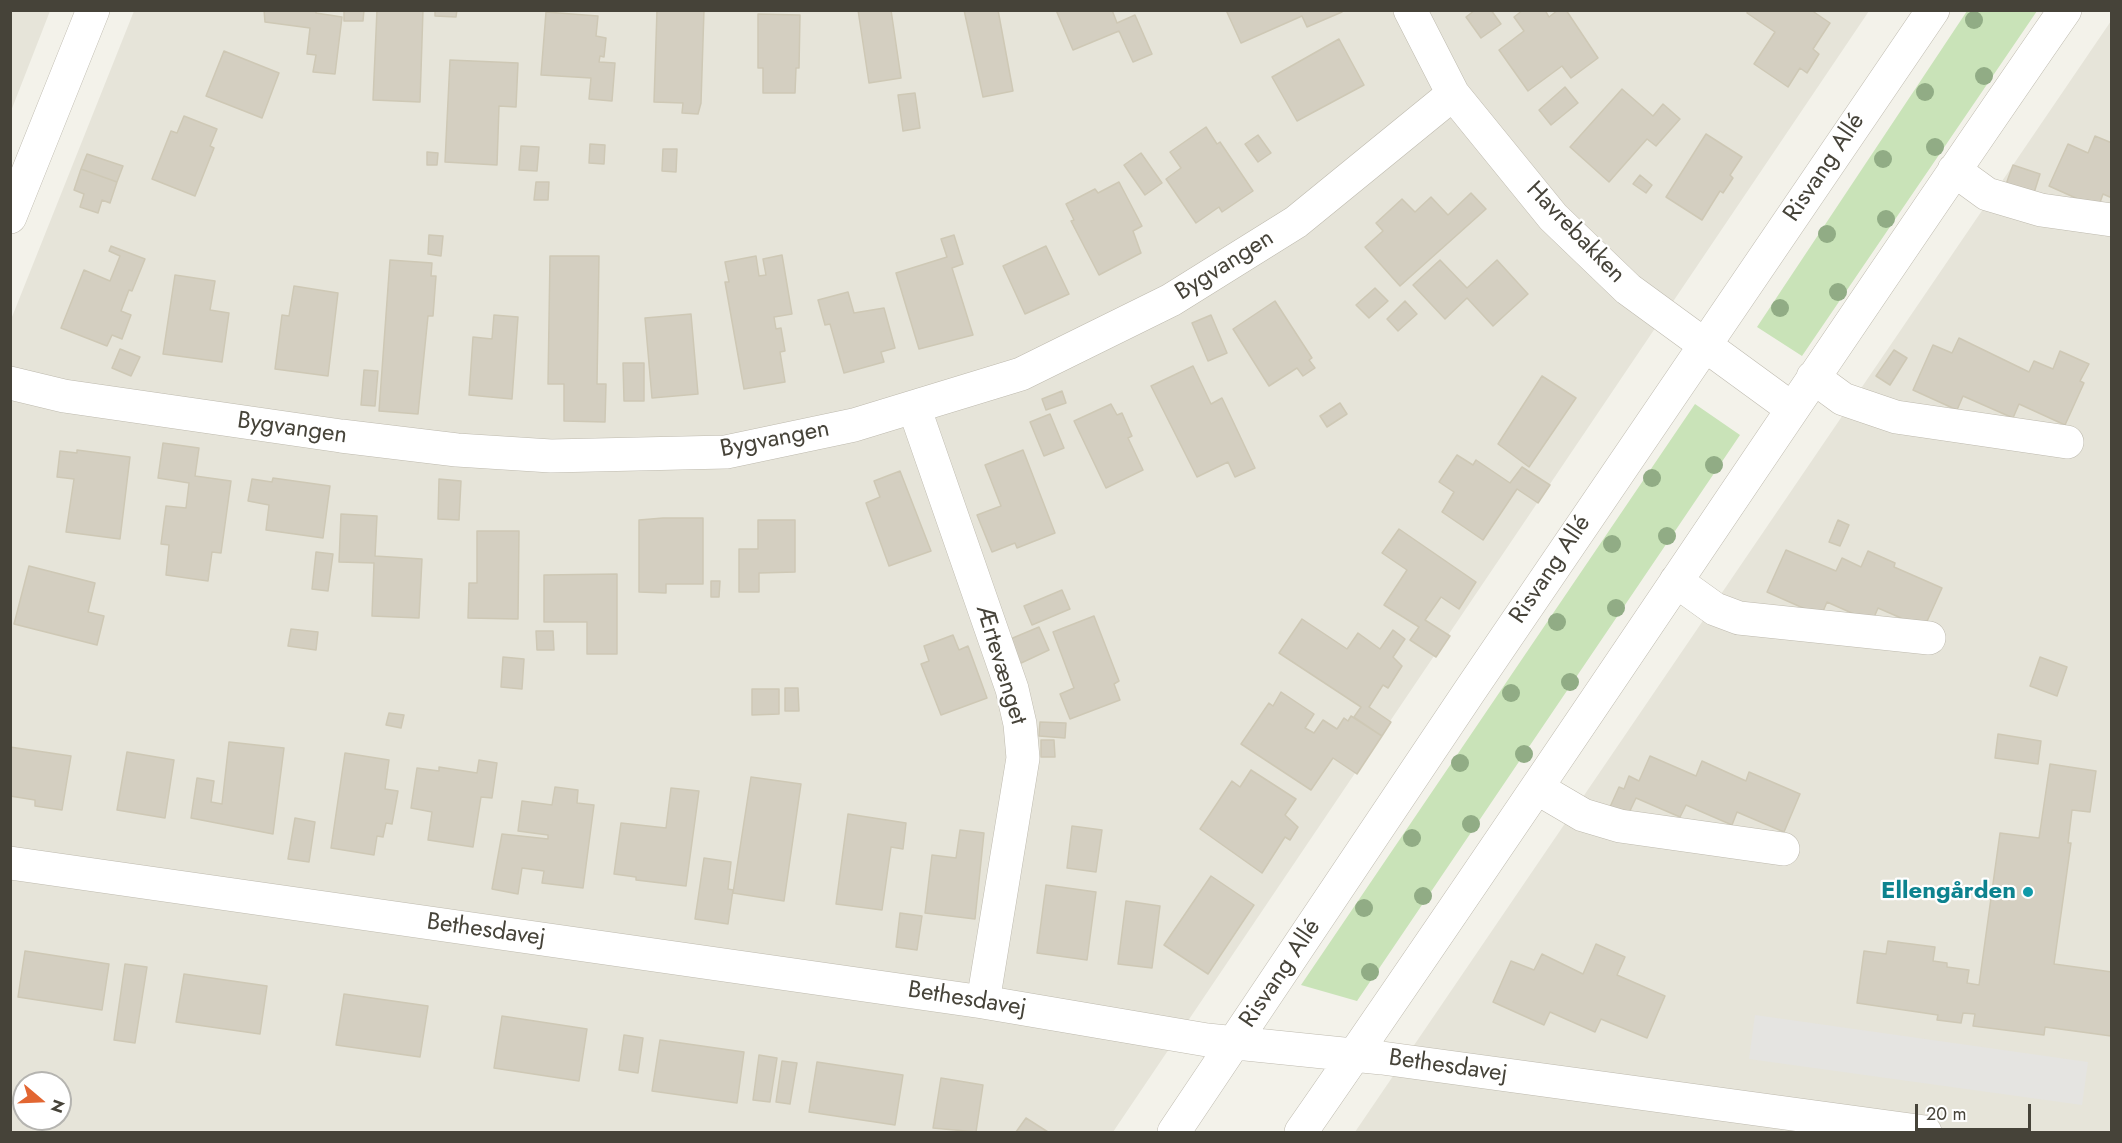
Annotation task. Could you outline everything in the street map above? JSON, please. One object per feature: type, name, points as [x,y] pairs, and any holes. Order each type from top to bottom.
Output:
[{"type":"street","points":[[10,217],[93,10]]},
{"type":"street","name":"Havrebakken","points":[[1410,10],[1453,94],[1553,217],[1628,288],[1791,408]]},
{"type":"street","name":"Risvang Allé","points":[[1174,1132],[1469,692],[1933,10]]},
{"type":"street","points":[[1301,1132],[1537,788],[1791,408],[2065,10]]},
{"type":"street","name":"Bygvangen","points":[[10,383],[64,396],[341,436],[457,450],[551,456],[726,452],[854,425],[1021,374],[1171,300],[1296,222],[1453,94]]},
{"type":"street","points":[[1954,170],[1987,194],[2041,210],[2112,220]]},
{"type":"street","points":[[1813,377],[1843,399],[1896,417],[2067,442]]},
{"type":"street","name":"Ærtevænget","points":[[914,407],[1012,689],[1020,724],[1023,758],[982,1002]]},
{"type":"street","points":[[1676,581],[1715,609],[1739,618],[1929,638]]},
{"type":"street","points":[[1537,788],[1582,815],[1620,826],[1783,849]]},
{"type":"street","name":"Bethesdavej","points":[[10,863],[982,1002],[1207,1040],[1356,1055],[1925,1132]]},
{"type":"shaded area","points":[[10,11],[50,11],[11,111]]},
{"type":"shaded area","points":[[134,11],[1869,11],[1113,1132],[11,1132],[10,322]]},
{"type":"shaded area","points":[[2111,21],[2111,1132],[1355,1132]]},
{"type":"shaded area","points":[[1755,1015],[2088,1062],[2082,1105],[1749,1059]]},
{"type":"green space","points":[[1967,11],[2037,11],[1802,356],[1757,327]]},
{"type":"green space","points":[[1695,404],[1740,435],[1357,1001],[1301,985]]},
{"type":"building","points":[[264,10],[316,10],[316,13],[342,17],[335,74],[313,72],[316,55],[307,54],[310,28],[265,22]]},
{"type":"building","points":[[344,10],[364,10],[363,21],[344,21]]},
{"type":"building","points":[[377,10],[423,10],[420,102],[373,100]]},
{"type":"building","points":[[435,10],[457,10],[456,17],[435,16]]},
{"type":"building","points":[[657,10],[704,10],[701,103],[698,114],[682,113],[683,103],[654,102]]},
{"type":"building","points":[[858,10],[891,10],[901,78],[869,83]]},
{"type":"building","points":[[964,10],[998,10],[1013,91],[983,97]]},
{"type":"building","points":[[1056,10],[1112,10],[1117,23],[1135,15],[1152,54],[1133,62],[1119,31],[1073,50]]},
{"type":"building","points":[[1226,10],[1341,10],[1342,12],[1307,27],[1302,16],[1241,43]]},
{"type":"building","points":[[1475,10],[1491,10],[1501,24],[1481,38],[1466,17]]},
{"type":"building","points":[[1523,10],[1545,10],[1549,17],[1558,10],[1566,10],[1598,58],[1571,78],[1562,66],[1528,91],[1499,50],[1524,31],[1514,17]]},
{"type":"building","points":[[1748,10],[1811,10],[1830,23],[1813,49],[1819,54],[1807,73],[1800,68],[1788,87],[1754,64],[1775,32],[1747,13]]},
{"type":"building","points":[[546,12],[598,16],[596,36],[606,38],[604,57],[600,56],[599,62],[615,63],[612,101],[589,99],[591,78],[541,75]]},
{"type":"building","points":[[758,14],[800,15],[799,68],[796,68],[795,93],[763,93],[763,68],[758,68]]},
{"type":"building","points":[[1339,39],[1364,85],[1297,121],[1272,77]]},
{"type":"building","points":[[224,51],[279,73],[262,118],[206,96]]},
{"type":"building","points":[[450,60],[518,63],[516,107],[499,106],[497,165],[445,162]]},
{"type":"building","points":[[1565,87],[1578,103],[1551,125],[1539,110]]},
{"type":"building","points":[[1622,89],[1653,116],[1663,104],[1680,119],[1656,146],[1647,139],[1609,182],[1570,147]]},
{"type":"building","points":[[915,93],[920,128],[903,131],[898,95]]},
{"type":"building","points":[[184,116],[217,129],[210,146],[214,148],[195,196],[152,179],[171,131],[177,133]]},
{"type":"building","points":[[1206,127],[1217,144],[1220,142],[1253,191],[1222,212],[1219,207],[1196,223],[1166,179],[1181,168],[1170,152]]},
{"type":"building","points":[[1706,134],[1742,157],[1730,175],[1733,178],[1723,193],[1720,191],[1702,220],[1666,197]]},
{"type":"building","points":[[1258,135],[1271,153],[1258,162],[1245,144]]},
{"type":"building","points":[[2095,136],[2112,143],[2112,198],[2103,194],[2098,208],[2049,186],[2068,144],[2088,153]]},
{"type":"building","points":[[590,144],[605,145],[604,164],[589,163]]},
{"type":"building","points":[[521,146],[539,147],[537,171],[519,170]]},
{"type":"building","points":[[663,149],[677,149],[676,172],[662,171]]},
{"type":"building","points":[[427,152],[438,153],[437,165],[427,165]]},
{"type":"building","points":[[1141,153],[1162,183],[1145,195],[1124,165]]},
{"type":"building","points":[[87,154],[123,166],[117,182],[81,169]]},
{"type":"building","points":[[2013,165],[2040,174],[2033,196],[2005,187]]},
{"type":"building","points":[[81,169],[117,182],[110,203],[102,200],[98,213],[80,207],[84,194],[74,190]]},
{"type":"building","points":[[1640,175],[1652,185],[1646,193],[1633,184]]},
{"type":"building","points":[[536,182],[549,182],[548,200],[534,200]]},
{"type":"building","points":[[1119,182],[1142,226],[1133,231],[1141,253],[1099,275],[1071,221],[1074,220],[1066,204],[1095,189],[1098,193]]},
{"type":"building","points":[[1471,193],[1486,209],[1400,286],[1365,247],[1383,231],[1376,223],[1402,199],[1415,212],[1431,197],[1448,215]]},
{"type":"building","points":[[429,235],[443,236],[441,256],[428,254]]},
{"type":"building","points":[[954,235],[963,264],[952,268],[973,335],[919,349],[896,273],[947,257],[941,239]]},
{"type":"building","points":[[111,246],[145,259],[121,311],[131,315],[122,339],[112,335],[107,346],[61,328],[84,270],[110,281],[120,256],[109,251]]},
{"type":"building","points":[[1046,246],[1069,294],[1025,314],[1003,266]]},
{"type":"building","points":[[782,255],[792,314],[774,317],[776,329],[781,328],[785,351],[780,352],[785,382],[744,389],[725,282],[729,282],[725,262],[756,256],[759,276],[766,275],[763,259]]},
{"type":"building","points":[[550,256],[599,256],[597,384],[606,384],[605,422],[564,421],[564,384],[548,384]]},
{"type":"building","points":[[390,260],[432,263],[431,276],[436,276],[433,316],[428,316],[418,414],[379,411]]},
{"type":"building","points":[[1440,260],[1467,288],[1497,260],[1528,294],[1493,326],[1467,298],[1445,319],[1413,285]]},
{"type":"building","points":[[175,275],[215,281],[210,310],[229,313],[222,362],[163,354]]},
{"type":"building","points":[[294,286],[338,293],[328,376],[275,369],[282,315],[289,316]]},
{"type":"building","points":[[1375,288],[1388,301],[1369,318],[1356,305]]},
{"type":"building","points":[[848,292],[854,313],[884,308],[895,348],[881,352],[884,362],[844,373],[830,324],[825,325],[818,300]]},
{"type":"building","points":[[1275,301],[1312,358],[1309,360],[1315,368],[1303,376],[1297,368],[1269,386],[1233,329]]},
{"type":"building","points":[[1405,301],[1417,314],[1398,331],[1387,319]]},
{"type":"building","points":[[691,314],[698,394],[652,398],[645,318]]},
{"type":"building","points":[[494,315],[518,317],[512,399],[469,395],[473,337],[492,339]]},
{"type":"building","points":[[1211,315],[1227,353],[1208,361],[1192,323]]},
{"type":"building","points":[[1959,338],[2029,372],[2034,361],[2053,369],[2060,351],[2089,364],[2080,381],[2084,383],[2065,425],[2019,404],[2013,418],[1963,396],[1957,410],[1913,390],[1933,345],[1952,353]]},
{"type":"building","points":[[120,349],[140,357],[131,376],[112,368]]},
{"type":"building","points":[[1894,350],[1907,358],[1890,385],[1876,376]]},
{"type":"building","points":[[623,363],[644,363],[644,401],[624,401]]},
{"type":"building","points":[[1193,366],[1211,404],[1222,398],[1255,468],[1235,477],[1228,462],[1197,477],[1151,386]]},
{"type":"building","points":[[364,370],[378,371],[375,406],[361,405]]},
{"type":"building","points":[[1542,376],[1576,398],[1529,467],[1498,444]]},
{"type":"building","points":[[1062,391],[1066,403],[1046,410],[1042,399]]},
{"type":"building","points":[[1340,403],[1347,414],[1327,427],[1320,416]]},
{"type":"building","points":[[1111,404],[1117,415],[1122,413],[1132,436],[1128,438],[1143,470],[1106,488],[1074,421]]},
{"type":"building","points":[[1050,414],[1064,448],[1044,456],[1030,422]]},
{"type":"building","points":[[163,443],[199,448],[195,476],[231,481],[221,553],[212,552],[208,581],[166,575],[169,545],[161,544],[166,506],[186,508],[189,483],[158,478]]},
{"type":"building","points":[[77,450],[130,457],[120,539],[66,532],[74,479],[57,477],[60,451],[77,453]]},
{"type":"building","points":[[1023,450],[1055,533],[1017,548],[1015,543],[992,552],[977,515],[1001,506],[985,465]]},
{"type":"building","points":[[1457,455],[1473,465],[1476,460],[1510,483],[1522,467],[1550,485],[1538,503],[1517,489],[1483,540],[1442,512],[1454,492],[1439,482]]},
{"type":"building","points":[[900,471],[931,551],[889,566],[866,503],[880,497],[874,481]]},
{"type":"building","points":[[273,478],[330,486],[323,538],[266,530],[269,505],[248,501],[252,479],[272,482]]},
{"type":"building","points":[[439,479],[461,481],[459,520],[438,519]]},
{"type":"building","points":[[341,514],[377,516],[375,556],[422,559],[419,618],[372,616],[374,563],[339,562]]},
{"type":"building","points":[[703,518],[703,584],[666,584],[666,593],[639,592],[639,520]]},
{"type":"building","points":[[758,520],[795,520],[795,572],[759,573],[759,592],[739,592],[739,549],[758,549]]},
{"type":"building","points":[[1838,520],[1849,525],[1840,546],[1829,542]]},
{"type":"building","points":[[1399,529],[1476,582],[1459,609],[1441,597],[1425,620],[1450,636],[1436,657],[1410,640],[1419,627],[1384,605],[1407,570],[1382,553]]},
{"type":"building","points":[[477,531],[519,531],[518,619],[468,618],[469,583],[477,583]]},
{"type":"building","points":[[1786,550],[1836,571],[1842,558],[1861,567],[1868,551],[1895,563],[1894,567],[1942,588],[1924,628],[1878,608],[1872,622],[1827,602],[1821,616],[1767,592]]},
{"type":"building","points":[[316,552],[333,554],[328,591],[312,589]]},
{"type":"building","points":[[29,566],[95,583],[88,612],[104,616],[97,645],[14,624]]},
{"type":"building","points":[[617,574],[617,654],[587,654],[587,622],[544,622],[544,575]]},
{"type":"building","points":[[711,581],[720,581],[719,597],[711,597]]},
{"type":"building","points":[[1062,590],[1070,609],[1032,625],[1024,606]]},
{"type":"building","points":[[1094,616],[1119,681],[1114,684],[1120,700],[1070,719],[1060,694],[1074,688],[1053,632]]},
{"type":"building","points":[[1302,619],[1347,649],[1358,633],[1380,649],[1393,630],[1405,639],[1393,657],[1402,666],[1388,688],[1383,685],[1369,707],[1391,722],[1382,736],[1354,717],[1361,707],[1279,653]]},
{"type":"building","points":[[1039,627],[1049,650],[1019,664],[1008,640]]},
{"type":"building","points":[[291,629],[318,632],[316,650],[288,646]]},
{"type":"building","points":[[536,631],[553,631],[554,650],[537,650]]},
{"type":"building","points":[[953,635],[959,650],[968,646],[987,698],[941,715],[921,664],[929,661],[924,646]]},
{"type":"building","points":[[503,657],[524,659],[522,689],[501,687]]},
{"type":"building","points":[[2040,657],[2067,667],[2057,696],[2030,686]]},
{"type":"building","points":[[785,688],[798,688],[799,711],[785,711]]},
{"type":"building","points":[[752,689],[779,689],[779,714],[752,715]]},
{"type":"building","points":[[1281,692],[1314,714],[1305,728],[1314,733],[1323,720],[1337,729],[1344,718],[1348,721],[1351,716],[1382,736],[1357,774],[1333,758],[1311,790],[1241,744],[1269,703],[1273,706]]},
{"type":"building","points":[[389,713],[404,715],[401,728],[386,725]]},
{"type":"building","points":[[1040,722],[1066,723],[1065,738],[1039,736]]},
{"type":"building","points":[[1998,734],[2041,741],[2038,764],[1995,758]]},
{"type":"building","points":[[1041,740],[1054,740],[1055,757],[1041,757]]},
{"type":"building","points":[[229,742],[284,748],[273,834],[191,818],[197,778],[214,781],[211,802],[222,804]]},
{"type":"building","points":[[10,747],[71,756],[62,810],[35,806],[35,800],[10,796]]},
{"type":"building","points":[[127,752],[174,760],[165,818],[117,810]]},
{"type":"building","points":[[345,753],[389,760],[385,789],[398,791],[392,824],[386,823],[383,837],[377,836],[374,855],[331,848]]},
{"type":"building","points":[[1650,756],[1696,776],[1702,761],[1746,781],[1749,772],[1800,794],[1784,832],[1737,812],[1732,825],[1686,805],[1680,817],[1636,798],[1628,815],[1610,807],[1619,787],[1624,789],[1629,776],[1639,781]]},
{"type":"building","points":[[479,760],[497,763],[492,798],[481,797],[473,847],[428,840],[432,812],[411,808],[417,768],[439,771],[439,767],[477,773]]},
{"type":"building","name":"Ellengården","points":[[2050,764],[2096,771],[2090,812],[2072,810],[2068,843],[2071,843],[2054,964],[2112,972],[2112,1045],[2111,1036],[2045,1027],[2044,1035],[1973,1026],[1975,1014],[1963,1013],[1961,1023],[1937,1020],[1938,1015],[1857,1003],[1864,951],[1886,954],[1888,941],[1935,947],[1933,961],[1947,963],[1947,967],[1969,970],[1967,983],[1979,985],[2000,833],[2039,838]]},
{"type":"building","points":[[1251,770],[1296,799],[1285,815],[1298,827],[1290,840],[1285,837],[1262,873],[1200,829],[1232,781],[1240,787]]},
{"type":"building","points":[[751,777],[801,784],[784,901],[733,893]]},
{"type":"building","points":[[555,787],[578,790],[577,803],[594,805],[583,888],[542,883],[544,871],[522,868],[518,894],[492,889],[502,834],[548,839],[548,835],[518,831],[522,801],[552,805]]},
{"type":"building","points":[[671,788],[699,791],[686,886],[636,880],[636,877],[614,874],[621,823],[666,828]]},
{"type":"building","points":[[848,814],[906,823],[903,849],[891,847],[882,910],[836,904]]},
{"type":"building","points":[[295,818],[315,822],[309,862],[288,859]]},
{"type":"building","points":[[1072,826],[1102,830],[1096,872],[1067,868]]},
{"type":"building","points":[[960,830],[984,833],[975,919],[925,913],[932,855],[956,858]]},
{"type":"building","points":[[704,858],[731,862],[728,889],[733,890],[728,924],[695,919]]},
{"type":"building","points":[[1211,876],[1254,905],[1208,974],[1164,945]]},
{"type":"building","points":[[1046,885],[1096,892],[1087,960],[1037,953]]},
{"type":"building","points":[[1126,901],[1160,906],[1152,968],[1118,964]]},
{"type":"building","points":[[900,913],[922,916],[917,950],[896,947]]},
{"type":"building","points":[[1596,944],[1625,957],[1617,975],[1665,996],[1647,1038],[1601,1019],[1595,1032],[1550,1012],[1544,1025],[1493,1002],[1511,961],[1534,970],[1542,954],[1583,974]]},
{"type":"building","points":[[25,951],[109,964],[102,1010],[18,997]]},
{"type":"building","points":[[125,964],[147,967],[135,1043],[114,1040]]},
{"type":"building","points":[[184,974],[267,986],[260,1034],[176,1022]]},
{"type":"building","points":[[344,994],[428,1006],[420,1057],[336,1045]]},
{"type":"building","points":[[502,1016],[587,1029],[579,1081],[494,1068]]},
{"type":"building","points":[[624,1035],[643,1038],[638,1073],[619,1070]]},
{"type":"building","points":[[660,1040],[744,1052],[737,1103],[652,1091]]},
{"type":"building","points":[[759,1055],[777,1058],[770,1102],[753,1100]]},
{"type":"building","points":[[782,1061],[797,1063],[790,1104],[776,1102]]},
{"type":"building","points":[[817,1062],[903,1075],[895,1125],[809,1112]]},
{"type":"building","points":[[941,1078],[983,1085],[976,1132],[933,1128]]},
{"type":"building","points":[[1026,1118],[1048,1132],[1016,1132]]},
{"type":"place","name":"Ellengården","points":[[2028,892]]}]
